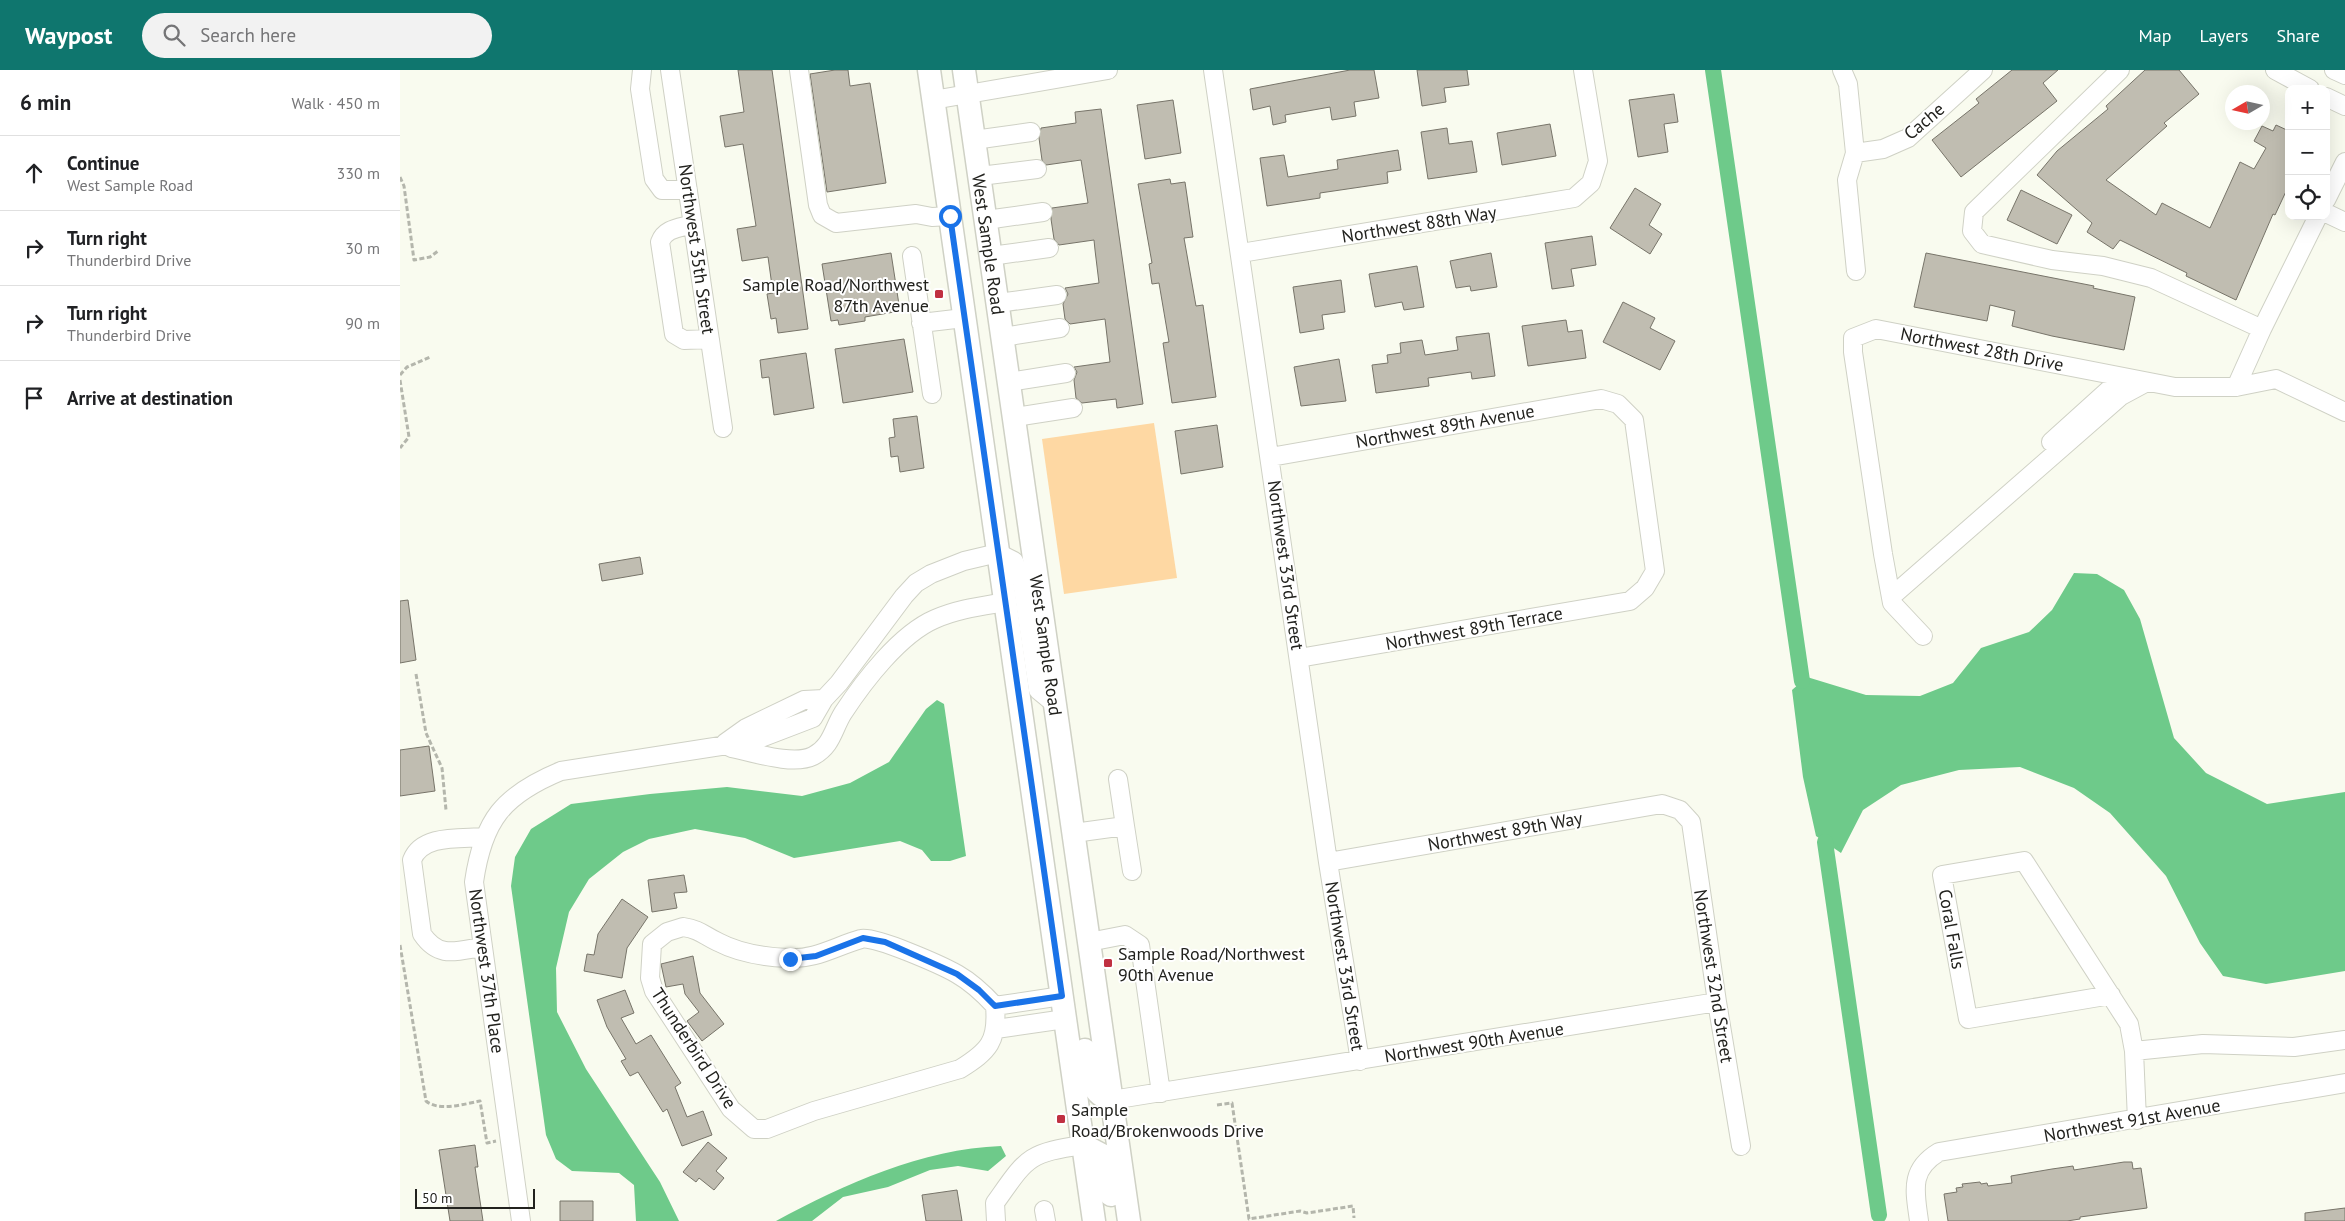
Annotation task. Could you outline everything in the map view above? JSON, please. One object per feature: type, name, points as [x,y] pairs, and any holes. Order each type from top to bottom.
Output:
[{"type":"main road","name":"West Sample Road","points":[[928,70],[1094,1221]]},
{"type":"main road","name":"West Sample Road","points":[[964,70],[1129,1221]]},
{"type":"main road","points":[[1047,890],[1068,933],[1089,1079],[1098,1094],[1112,1100]]},
{"type":"main road","points":[[1083,1145],[1102,1155],[1108,1175],[1114,1221]]},
{"type":"street","points":[[642,70],[640,88],[654,179],[662,190],[688,190]]},
{"type":"street","name":"Northwest 35th Street","points":[[670,70],[723,428]]},
{"type":"street","points":[[798,70],[818,204],[822,215],[836,223],[916,214],[932,217],[950,216]]},
{"type":"street","points":[[933,100],[1108,70]]},
{"type":"street","name":"Northwest 33rd Street","points":[[1214,70],[1328,862],[1360,1061]]},
{"type":"street","name":"Northwest 88th Way","points":[[1241,253],[1574,198],[1591,183],[1598,161],[1583,70]]},
{"type":"street","points":[[1842,70],[1848,84],[1855,153],[1846,180],[1856,271]]},
{"type":"street","name":"Cache","points":[[1855,153],[1883,149],[1908,138],[1983,70]]},
{"type":"street","points":[[2120,70],[1974,212],[1972,231],[1982,244],[2052,260],[2103,266],[2151,278],[2262,329]]},
{"type":"street","points":[[2274,70],[2302,85]]},
{"type":"street","points":[[2334,70],[2345,75]]},
{"type":"street","points":[[2330,99],[2345,106]]},
{"type":"street","points":[[974,140],[1032,132]]},
{"type":"street","points":[[2330,192],[2345,162]]},
{"type":"street","points":[[980,176],[1037,169]]},
{"type":"street","points":[[986,220],[1043,212]]},
{"type":"street","points":[[2330,214],[2345,222]]},
{"type":"street","points":[[2236,386],[2316,220]]},
{"type":"street","points":[[693,224],[669,230],[662,236],[660,242],[674,334],[684,340],[710,339]]},
{"type":"street","points":[[991,256],[1049,248]]},
{"type":"street","points":[[912,256],[932,394]]},
{"type":"street","points":[[998,303],[1057,295]]},
{"type":"street","points":[[922,323],[964,318]]},
{"type":"street","points":[[1003,337],[1060,328]]},
{"type":"street","name":"Northwest 28th Drive","points":[[1924,636],[1892,602],[1852,352],[1853,338],[1876,329],[2176,387],[2236,386],[2276,380],[2345,412]]},
{"type":"street","points":[[1009,382],[1066,373]]},
{"type":"street","points":[[1890,592],[2123,377]]},
{"type":"street","points":[[1890,592],[2121,396],[2147,382]]},
{"type":"street","name":"Northwest 89th Avenue","points":[[1271,457],[1600,399],[1618,404],[1634,420],[1655,571],[1645,588]]},
{"type":"street","points":[[1014,417],[1073,408]]},
{"type":"street","points":[[842,715],[824,699],[839,683],[904,596],[916,583],[944,567],[998,553],[1014,561],[1022,582],[1038,690],[1055,704]]},
{"type":"street","name":"Northwest 89th Terrace","points":[[1299,658],[1630,601],[1645,588]]},
{"type":"street","name":"Northwest 37th Place","points":[[521,1221],[474,882],[484,837],[495,817],[510,800],[534,783],[561,771],[720,746],[779,758],[811,757],[830,742],[842,715],[906,636],[920,626],[949,614],[1005,602]]},
{"type":"street","name":"Northwest 37th Place","points":[[720,746],[746,728],[804,700],[824,699]]},
{"type":"street","points":[[1118,779],[1132,871]]},
{"type":"street","name":"Northwest 89th Way","points":[[1328,862],[1662,804],[1680,810]]},
{"type":"street","name":"Northwest 32nd Street","points":[[1680,810],[1691,822],[1717,1002],[1741,1146]]},
{"type":"street","points":[[1074,833],[1125,826]]},
{"type":"street","points":[[482,947],[446,952],[438,951],[426,940],[422,934],[412,860],[416,850],[423,845],[439,840],[484,837]]},
{"type":"street","name":"Coral Falls","points":[[2111,995],[1968,1019],[1942,875],[2024,861],[2111,995],[2129,1024],[2134,1051],[2138,1120]]},
{"type":"street","name":"Thunderbird Drive","points":[[683,927],[699,930],[716,942],[737,950],[760,956],[790,959],[816,956],[863,938],[885,942],[957,974],[979,990],[995,1006],[996,1029],[990,1045],[979,1057],[960,1069],[814,1111],[767,1128],[754,1129],[731,1109],[654,990],[650,978],[652,944],[667,932],[683,927]]},
{"type":"street","points":[[1089,942],[1125,935],[1140,945],[1161,1093]]},
{"type":"street","points":[[995,1006],[1062,996]]},
{"type":"street","name":"Northwest 90th Avenue","points":[[1112,1100],[1717,1002]]},
{"type":"street","points":[[996,1029],[1065,1019]]},
{"type":"street","points":[[2134,1051],[2203,1044],[2294,1047],[2345,1040]]},
{"type":"street","name":"Northwest 91st Avenue","points":[[1919,1221],[1915,1191],[1916,1177],[1923,1166],[1939,1152],[2138,1120],[2345,1083]]},
{"type":"street","points":[[996,1221],[995,1203],[1023,1165],[1032,1157],[1048,1151],[1083,1145]]},
{"type":"path","points":[[400,177],[404,186],[414,260],[430,258],[438,252]]},
{"type":"path","points":[[400,375],[407,368],[430,356]]},
{"type":"path","points":[[400,380],[409,437],[400,448]]},
{"type":"path","points":[[416,674],[426,733],[442,768],[446,810]]},
{"type":"path","points":[[400,945],[426,1101],[431,1105],[439,1107],[480,1102],[487,1143],[511,1139]]},
{"type":"path","points":[[1217,1105],[1232,1103],[1249,1219],[1300,1210],[1307,1213],[1353,1206],[1354,1218]]},
{"type":"shaded area","points":[[1154,423],[1177,578],[1064,594],[1042,439]]},
{"type":"shaded area","points":[[2074,573],[2097,574],[2124,590],[2140,619],[2174,738],[2206,773],[2267,804],[2345,792],[2345,971],[2266,984],[2223,976],[2200,943],[2166,876],[2110,813],[2074,788],[2020,767],[1959,770],[1901,785],[1863,810],[1841,853],[1816,836],[1803,777],[1792,690],[1807,677],[1866,695],[1920,696],[1953,683],[1981,648],[2029,632],[2052,610]]},
{"type":"shaded area","points":[[937,700],[944,704],[966,856],[950,861],[931,861],[922,850],[900,841],[794,858],[745,838],[695,829],[649,839],[623,852],[589,879],[569,912],[556,968],[557,1012],[586,1069],[660,1182],[679,1221],[636,1221],[634,1185],[619,1173],[572,1171],[556,1159],[546,1135],[511,886],[515,857],[531,829],[571,804],[727,787],[802,796],[850,783],[889,762],[926,709]]},
{"type":"shaded area","points":[[1001,1146],[1006,1156],[988,1171],[958,1166],[930,1170],[888,1187],[843,1197],[812,1221],[776,1221],[829,1194],[913,1161],[971,1149]]},
{"type":"building","points":[[738,70],[772,70],[808,329],[778,333],[776,318],[771,319],[767,294],[773,293],[768,257],[742,261],[737,229],[756,226],[743,144],[725,147],[720,116],[744,112]]},
{"type":"building","points":[[848,70],[850,86],[870,83],[886,183],[827,192],[810,74]]},
{"type":"building","points":[[1350,70],[1374,70],[1379,98],[1354,102],[1356,116],[1332,120],[1330,107],[1285,115],[1286,122],[1273,125],[1270,106],[1253,110],[1250,89]]},
{"type":"building","points":[[1417,70],[1467,70],[1469,85],[1444,88],[1446,102],[1422,106]]},
{"type":"building","points":[[2012,70],[2058,70],[2043,83],[2057,101],[1961,177],[1932,140],[1979,103],[1976,99]]},
{"type":"building","points":[[2145,70],[2179,70],[2199,94],[2164,123],[2167,126],[2106,180],[2156,215],[2162,203],[2210,228],[2240,162],[2254,169],[2266,148],[2254,141],[2260,130],[2273,131],[2276,125],[2285,129],[2285,194],[2275,215],[2273,214],[2236,300],[2186,276],[2187,273],[2120,240],[2113,249],[2087,232],[2092,223],[2037,175],[2057,151],[2108,109],[2106,106]]},
{"type":"building","points":[[1674,94],[1678,122],[1664,124],[1668,152],[1638,157],[1629,100]]},
{"type":"building","points":[[1173,100],[1181,153],[1145,159],[1137,105]]},
{"type":"building","points":[[1101,109],[1143,404],[1117,408],[1116,399],[1082,403],[1076,398],[1074,380],[1077,372],[1074,367],[1110,362],[1105,319],[1070,324],[1065,319],[1063,304],[1068,294],[1065,288],[1099,283],[1094,240],[1059,245],[1054,239],[1051,219],[1052,208],[1088,203],[1081,160],[1046,165],[1042,160],[1039,138],[1041,128],[1076,123],[1075,112]]},
{"type":"building","points":[[1550,124],[1556,156],[1502,165],[1497,133]]},
{"type":"building","points":[[1447,128],[1449,144],[1472,141],[1477,172],[1428,179],[1421,132]]},
{"type":"building","points":[[1398,150],[1401,170],[1387,172],[1388,183],[1320,193],[1320,198],[1267,206],[1260,158],[1284,155],[1288,177],[1338,169],[1337,160]]},
{"type":"building","points":[[1170,179],[1171,184],[1185,182],[1193,237],[1184,238],[1196,306],[1203,305],[1216,397],[1172,403],[1163,343],[1169,342],[1159,283],[1152,284],[1149,264],[1152,263],[1138,184]]},
{"type":"building","points":[[1635,188],[1661,204],[1649,225],[1662,234],[1650,254],[1610,228]]},
{"type":"building","points":[[2021,190],[2072,215],[2057,244],[2007,220]]},
{"type":"building","points":[[1592,236],[1596,265],[1571,269],[1574,286],[1552,289],[1545,243]]},
{"type":"building","points":[[891,253],[900,311],[865,317],[865,321],[839,325],[838,320],[831,321],[822,264]]},
{"type":"building","points":[[1491,253],[1497,287],[1471,291],[1470,286],[1456,288],[1450,261]]},
{"type":"building","points":[[1926,253],[2094,286],[2093,288],[2135,297],[2124,350],[2012,326],[2015,311],[1990,305],[1987,321],[1914,307]]},
{"type":"building","points":[[1417,266],[1424,307],[1404,310],[1402,302],[1375,307],[1369,274]]},
{"type":"building","points":[[1341,280],[1345,312],[1322,315],[1324,329],[1300,333],[1293,287]]},
{"type":"building","points":[[1623,302],[1655,318],[1650,328],[1675,341],[1660,370],[1603,342]]},
{"type":"building","points":[[1566,320],[1568,332],[1582,330],[1586,358],[1528,366],[1522,326]]},
{"type":"building","points":[[1489,333],[1495,376],[1472,379],[1471,372],[1428,378],[1429,386],[1376,393],[1372,365],[1388,363],[1387,355],[1401,353],[1400,343],[1422,340],[1425,355],[1458,350],[1456,337]]},
{"type":"building","points":[[904,339],[913,392],[843,403],[835,349]]},
{"type":"building","points":[[806,353],[814,408],[774,415],[769,377],[762,378],[760,360]]},
{"type":"building","points":[[1339,359],[1346,401],[1301,406],[1294,367]]},
{"type":"building","points":[[917,416],[924,468],[900,472],[898,456],[891,457],[889,438],[895,437],[893,419]]},
{"type":"building","points":[[1217,425],[1223,467],[1181,474],[1175,431]]},
{"type":"building","points":[[640,557],[643,574],[602,581],[599,564]]},
{"type":"building","points":[[408,600],[416,660],[400,663],[400,601]]},
{"type":"building","points":[[429,746],[435,791],[400,796],[400,750]]},
{"type":"building","points":[[684,875],[687,892],[674,893],[677,908],[652,912],[648,880]]},
{"type":"building","points":[[622,899],[648,917],[627,948],[622,978],[584,971],[587,954],[594,955],[598,934]]},
{"type":"building","points":[[693,956],[700,993],[724,1024],[702,1041],[687,1021],[699,1012],[685,994],[683,984],[666,987],[661,964]]},
{"type":"building","points":[[625,990],[634,1013],[621,1018],[636,1044],[651,1035],[681,1083],[675,1087],[687,1117],[703,1111],[712,1135],[682,1146],[667,1109],[663,1112],[638,1072],[630,1076],[621,1061],[626,1059],[607,1027],[597,1000]]},
{"type":"building","points":[[708,1142],[727,1158],[716,1171],[724,1178],[714,1190],[699,1178],[696,1182],[683,1172]]},
{"type":"building","points":[[475,1145],[478,1167],[475,1167],[483,1221],[450,1221],[439,1150]]},
{"type":"building","points":[[2132,1162],[2133,1169],[2141,1168],[2147,1208],[2080,1217],[2080,1219],[2067,1221],[1948,1221],[1944,1194],[1957,1192],[1956,1188],[1963,1187],[1962,1184],[1980,1182],[1981,1184],[1987,1183],[1988,1186],[2012,1183],[2011,1176],[2073,1166],[2074,1170]]},
{"type":"building","points":[[957,1190],[962,1221],[926,1221],[922,1195]]},
{"type":"building","points":[[560,1201],[593,1201],[593,1221],[560,1221]]},
{"type":"building","points":[[2345,1208],[2345,1221],[2305,1221],[2305,1213]]},
{"type":"waterway","points":[[1713,70],[1802,681]]},
{"type":"waterway","points":[[1825,842],[1879,1215]]},
{"type":"place","name":"Sample Road/Northwest 87th Avenue","points":[[939,294]]},
{"type":"place","name":"Sample Road/Northwest 90th Avenue","points":[[1108,963]]},
{"type":"place","name":"Sample Road/Brokenwoods Drive","points":[[1061,1119]]},
{"type":"route","points":[[790,959],[816,956],[863,938],[885,942],[957,974],[979,990],[995,1006],[1062,996],[950,216]]}]
